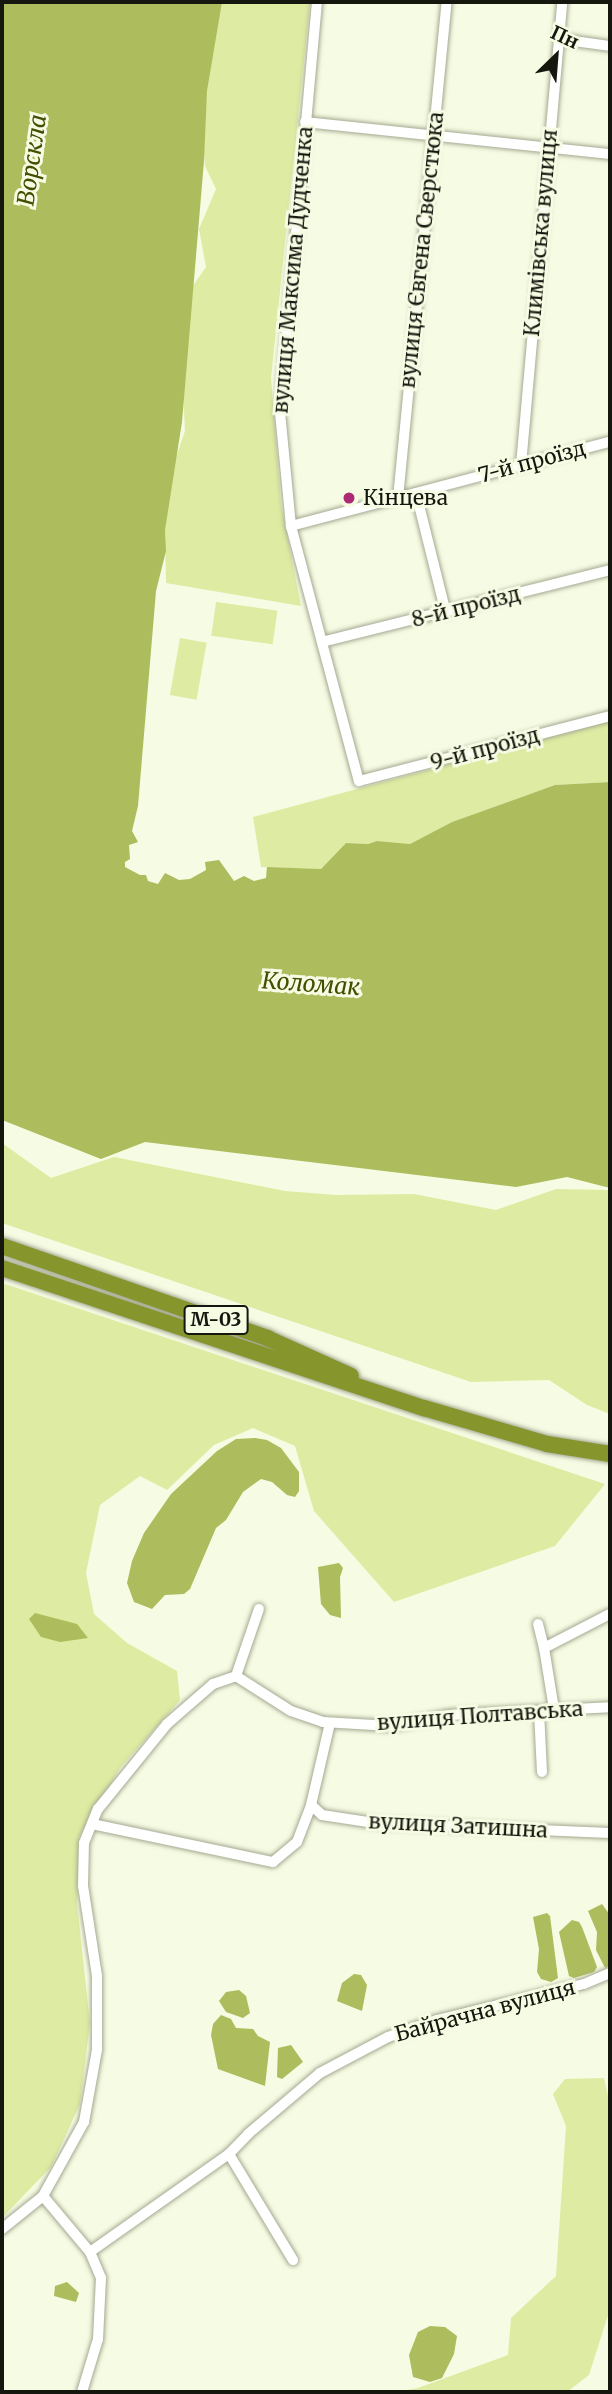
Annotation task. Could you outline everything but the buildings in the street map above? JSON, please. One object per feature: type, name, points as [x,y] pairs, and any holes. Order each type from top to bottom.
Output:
[{"type":"highway","name":"М-03","points":[[2,1246],[267,1338],[424,1408]]},
{"type":"highway","name":"М-03","points":[[2,1268],[424,1408],[547,1444],[610,1454]]},
{"type":"street","name":"вулиця Максима Дудченка","points":[[317,2],[304,122],[280,412],[291,526],[359,781]]},
{"type":"street","name":"вулиця Євгена Сверстюка","points":[[398,498],[447,2]]},
{"type":"street","name":"Климівська вулиця","points":[[521,465],[562,2]]},
{"type":"street","points":[[559,39],[610,46]]},
{"type":"street","points":[[304,122],[610,154]]},
{"type":"street","name":"7-й проїзд","points":[[291,526],[610,442]]},
{"type":"street","points":[[416,493],[446,613]]},
{"type":"street","name":"8-й проїзд","points":[[322,642],[610,570]]},
{"type":"street","name":"9-й проїзд","points":[[359,781],[610,716]]},
{"type":"street","points":[[2,2229],[43,2196],[84,2122],[97,2050],[97,1976],[83,1886],[84,1843],[98,1810],[167,1724],[212,1684],[236,1676],[259,1609]]},
{"type":"street","points":[[544,1648],[610,1614]]},
{"type":"street","points":[[538,1624],[554,1709]]},
{"type":"street","name":"вулиця Полтавська","points":[[236,1676],[291,1711],[330,1723],[391,1726],[449,1715],[610,1707]]},
{"type":"street","points":[[539,1711],[542,1772]]},
{"type":"street","points":[[92,1824],[273,1862],[298,1842],[312,1805],[330,1723]]},
{"type":"street","name":"вулиця Затишна","points":[[312,1805],[322,1815],[374,1823],[610,1833]]},
{"type":"street","name":"Байрачна вулиця","points":[[90,2252],[229,2154],[248,2134],[320,2073],[388,2037],[438,2020],[584,1983],[610,1973]]},
{"type":"street","points":[[229,2154],[293,2260]]},
{"type":"street","points":[[43,2196],[90,2252],[101,2278],[98,2339],[82,2392]]},
{"type":"shaded area","points":[[221,2],[310,2],[271,378],[281,504],[301,606],[166,583],[168,480],[185,431],[182,369],[190,290],[206,267],[199,229],[216,189],[205,166],[203,141],[207,90]]},
{"type":"shaded area","points":[[216,602],[277,611],[273,644],[211,636]]},
{"type":"shaded area","points":[[180,638],[207,643],[197,700],[170,695]]},
{"type":"shaded area","points":[[610,721],[610,782],[555,785],[452,822],[410,844],[377,841],[368,844],[346,843],[321,869],[261,867],[253,817]]},
{"type":"shaded area","points":[[2,1143],[51,1178],[114,1157],[285,1191],[336,1195],[414,1194],[496,1210],[556,1189],[610,1190],[610,1414],[587,1405],[549,1380],[471,1382],[2,1223]]},
{"type":"shaded area","points":[[2,1283],[605,1484],[555,1546],[394,1602],[314,1511],[295,1446],[253,1428],[214,1445],[167,1490],[140,1476],[100,1505],[86,1573],[94,1614],[127,1643],[177,1671],[180,1700],[120,1768],[79,1837],[77,1904],[90,2023],[80,2104],[51,2167],[2,2218]]},
{"type":"shaded area","points":[[604,2078],[610,2105],[610,2309],[589,2375],[567,2392],[396,2392],[418,2388],[508,2355],[511,2318],[556,2276],[566,2126],[553,2094],[565,2079]]},
{"type":"water","points":[[2,2],[222,2],[207,91],[204,161],[182,422],[165,530],[166,551],[156,591],[138,806],[132,831],[138,842],[129,845],[130,859],[125,862],[125,867],[140,875],[146,875],[148,881],[158,884],[165,873],[179,880],[190,879],[206,870],[205,862],[219,860],[234,881],[244,876],[254,881],[266,878],[267,867],[321,869],[346,843],[368,844],[377,841],[410,844],[452,822],[555,785],[610,782],[610,1188],[567,1177],[516,1187],[145,1142],[101,1159],[2,1120]]},
{"type":"water","points":[[236,1439],[267,1440],[281,1448],[299,1472],[299,1491],[295,1497],[287,1495],[272,1482],[261,1479],[243,1492],[226,1520],[216,1528],[190,1589],[184,1594],[165,1595],[152,1609],[134,1602],[127,1583],[132,1561],[144,1533],[171,1494],[217,1451]]},
{"type":"water","points":[[339,1563],[343,1568],[340,1577],[341,1618],[330,1615],[321,1604],[318,1567]]},
{"type":"water","points":[[35,1613],[77,1624],[88,1638],[60,1642],[41,1637],[29,1619]]},
{"type":"water","points":[[602,1904],[610,1915],[610,1966],[605,1968],[596,1950],[597,1932],[588,1911]]},
{"type":"water","points":[[547,1913],[550,1916],[558,1978],[551,1982],[541,1979],[537,1972],[539,1949],[533,1917]]},
{"type":"water","points":[[572,1920],[579,1922],[582,1927],[597,1967],[594,1972],[574,1978],[569,1976],[559,1932]]},
{"type":"water","points":[[354,1974],[361,1975],[367,1985],[362,2011],[337,2001],[342,1983]]},
{"type":"water","points":[[239,1990],[246,1996],[250,2013],[243,2018],[226,2012],[219,2001],[226,1992]]},
{"type":"water","points":[[221,2015],[231,2019],[236,2028],[253,2029],[258,2036],[270,2042],[265,2086],[218,2069],[211,2035],[213,2024]]},
{"type":"water","points":[[291,2045],[303,2062],[282,2079],[277,2077],[278,2048]]},
{"type":"water","points":[[67,2282],[79,2293],[76,2302],[54,2296],[55,2286]]},
{"type":"water","points":[[430,2326],[445,2327],[457,2336],[454,2354],[442,2378],[430,2382],[413,2377],[409,2355],[418,2332]]},
{"type":"place","name":"Кінцева","points":[[349,498]]},
{"type":"water label","name":"Ворскла","points":[[32,160]]},
{"type":"water label","name":"Коломак","points":[[311,984]]}]
